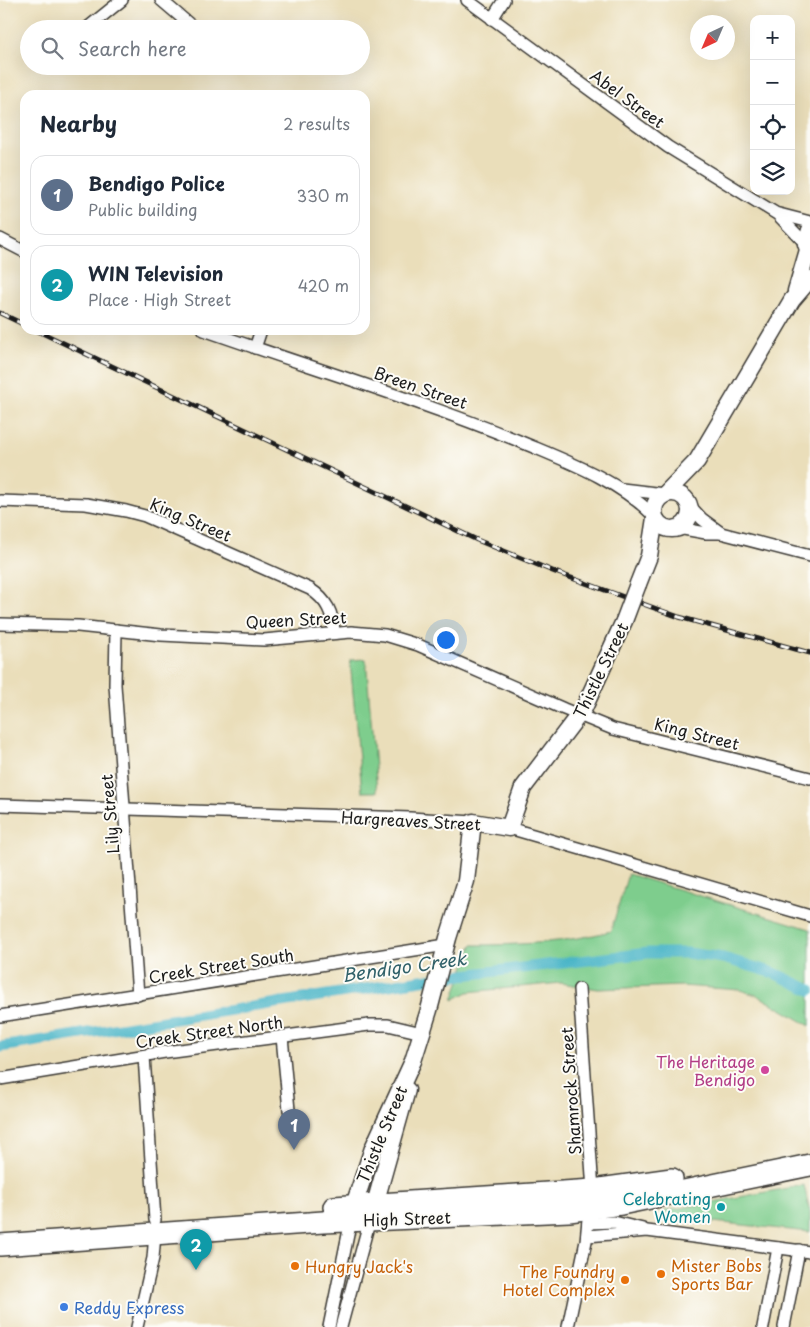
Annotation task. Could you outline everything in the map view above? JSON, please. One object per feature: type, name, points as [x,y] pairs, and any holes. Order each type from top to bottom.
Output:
[{"type":"highway","name":"High Street","points":[[590,1207],[669,1179],[810,1154]]},
{"type":"highway","name":"High Street","points":[[0,1233],[155,1227],[362,1212],[590,1207],[638,1200],[810,1165]]},
{"type":"highway","name":"High Street","points":[[0,1245],[155,1227]]},
{"type":"street","points":[[97,20],[122,0]]},
{"type":"street","points":[[161,0],[185,20]]},
{"type":"street","name":"Abel Street","points":[[467,0],[668,147],[777,214],[808,244]]},
{"type":"street","points":[[492,19],[504,0]]},
{"type":"street","name":"Abel Street","points":[[777,214],[810,222]]},
{"type":"street","points":[[0,239],[20,249]]},
{"type":"street","points":[[792,300],[808,244]]},
{"type":"street","points":[[810,279],[792,300],[697,461],[655,503],[655,517],[666,528],[706,534],[721,533],[810,556]]},
{"type":"street","name":"Breen Street","points":[[218,335],[447,412],[567,461],[622,489],[655,517]]},
{"type":"street","points":[[255,348],[259,335]]},
{"type":"street","points":[[678,529],[690,517],[697,461]]},
{"type":"street","name":"Breen Street","points":[[622,489],[664,494]]},
{"type":"street","points":[[664,494],[677,493],[704,520],[721,533]]},
{"type":"street","name":"King Street","points":[[0,501],[86,504],[145,516],[310,588],[328,605],[333,620],[334,633]]},
{"type":"street","name":"Thistle Street","points":[[509,828],[523,788],[579,715],[607,662],[649,556],[655,517]]},
{"type":"street","name":"Thistle Street","points":[[649,556],[678,529]]},
{"type":"street","name":"Queen Street","points":[[0,624],[78,626],[264,640],[334,633],[372,633],[418,644],[579,715]]},
{"type":"street","name":"Lily Street","points":[[116,630],[115,684],[138,995]]},
{"type":"street","name":"King Street","points":[[579,715],[624,732],[810,778]]},
{"type":"street","name":"Hargreaves Street","points":[[0,805],[410,818],[473,822],[509,828],[810,916]]},
{"type":"street","name":"Thistle Street","points":[[329,1327],[362,1212],[402,1108],[412,1061],[422,1033],[466,881],[473,822]]},
{"type":"street","name":"Creek Street South","points":[[0,1016],[417,950],[448,938]]},
{"type":"street","name":"Shamrock Street","points":[[568,1327],[587,1236],[590,1207],[579,989]]},
{"type":"street","name":"Creek Street North","points":[[0,1079],[144,1056],[379,1024],[397,1026],[422,1033]]},
{"type":"street","points":[[282,1037],[289,1110]]},
{"type":"street","points":[[137,1327],[153,1258],[155,1227],[144,1056]]},
{"type":"street","points":[[634,1226],[631,1215],[638,1200]]},
{"type":"street","points":[[590,1207],[614,1222],[647,1231]]},
{"type":"street","name":"Thistle Street","points":[[340,1327],[362,1212]]},
{"type":"street","points":[[587,1236],[647,1231],[805,1251],[784,1327]]},
{"type":"street","points":[[763,1327],[778,1248]]},
{"type":"green space","points":[[366,659],[377,792],[362,792],[350,660]]},
{"type":"green space","points":[[628,874],[810,929],[810,1026],[759,996],[740,990],[682,986],[598,989],[561,983],[468,992],[453,1000],[472,945],[542,942],[577,938],[611,931]]},
{"type":"green space","points":[[804,1185],[810,1212],[810,1232],[665,1217],[664,1211]]},
{"type":"waterway","name":"Bendigo Creek","points":[[0,1047],[421,980],[648,953],[687,953],[723,958],[774,973],[810,990]]},
{"type":"railway","points":[[0,313],[20,323]]},
{"type":"railway","points":[[46,335],[477,540],[555,572],[679,617],[810,653]]},
{"type":"place","name":"The Heritage Bendigo","points":[[765,1070]]},
{"type":"place","name":"Bendigo Police","points":[[294,1150]]},
{"type":"place","name":"Celebrating Women","points":[[721,1207]]},
{"type":"place","name":"Hungry Jack's","points":[[295,1266]]},
{"type":"place","name":"WIN Television","points":[[196,1270]]},
{"type":"place","name":"Mister Bobs Sports Bar","points":[[661,1274]]},
{"type":"place","name":"The Foundry Hotel Complex","points":[[625,1280]]},
{"type":"place","name":"Reddy Express","points":[[64,1307]]}]
